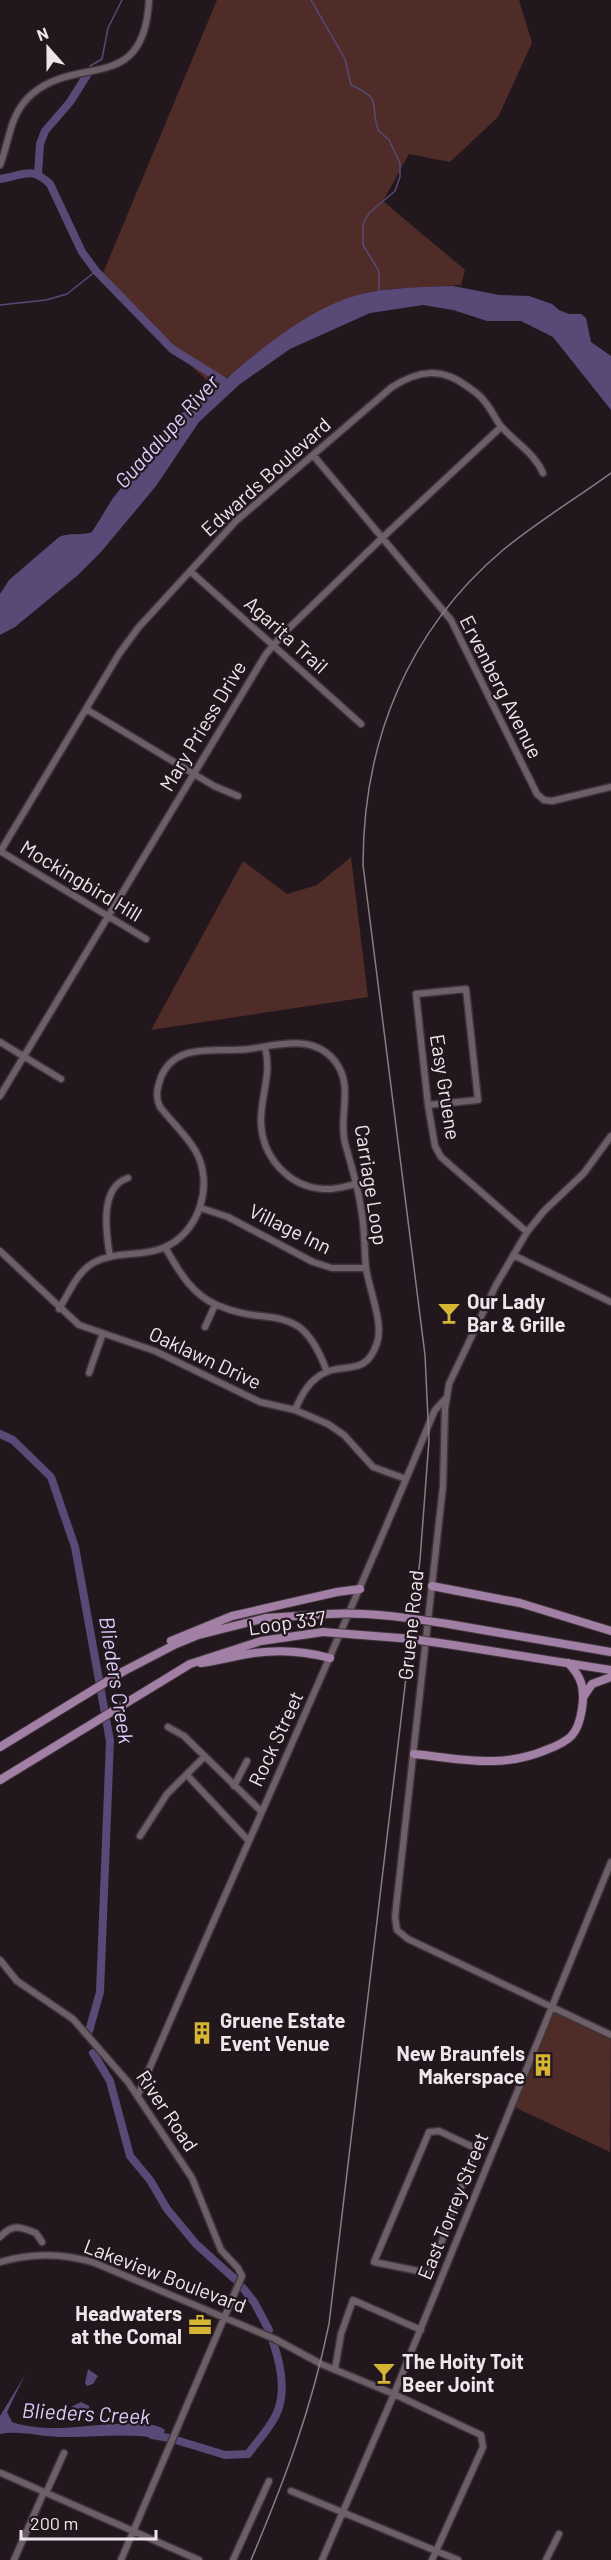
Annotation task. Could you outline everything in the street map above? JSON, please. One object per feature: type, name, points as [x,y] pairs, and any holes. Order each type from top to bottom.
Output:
[{"type":"main road","points":[[432,1586],[520,1603],[611,1631]]},
{"type":"main road","points":[[124,1671],[158,1647],[232,1616],[337,1592],[360,1589]]},
{"type":"main road","name":"Loop 337","points":[[0,1747],[153,1655],[198,1635],[266,1618],[370,1613],[611,1652]]},
{"type":"main road","name":"Loop 337","points":[[0,1780],[176,1671],[190,1664],[261,1641],[323,1632],[412,1639],[611,1670]]},
{"type":"main road","points":[[190,1664],[278,1651],[305,1652],[330,1658]]},
{"type":"main road","points":[[414,1754],[488,1762],[516,1760],[531,1756],[571,1738],[580,1720],[584,1696],[579,1675],[568,1664]]},
{"type":"main road","points":[[584,1696],[592,1684],[611,1677]]},
{"type":"street","points":[[0,165],[11,123],[32,94],[47,85],[82,73],[116,66],[126,58],[143,34],[149,0]]},
{"type":"street","name":"Edwards Boulevard","points":[[0,852],[127,642],[236,521],[392,387],[414,376],[429,372],[444,373],[461,382],[484,401],[501,427],[536,459],[543,473]]},
{"type":"street","name":"Mary Priess Drive","points":[[0,1096],[272,646],[382,538],[501,427]]},
{"type":"street","name":"Ervenberg Avenue","points":[[313,456],[454,624],[537,794],[544,800],[552,801],[611,787]]},
{"type":"street","name":"Agarita Trail","points":[[190,571],[361,724]]},
{"type":"street","points":[[86,709],[193,774],[238,796]]},
{"type":"street","name":"Mockingbird Hill","points":[[0,852],[146,939]]},
{"type":"street","name":"Easy Gruene","points":[[428,1105],[478,1100],[466,989],[416,994],[428,1105],[435,1146],[441,1157],[527,1232]]},
{"type":"street","points":[[0,1042],[61,1079]]},
{"type":"street","name":"Carriage Loop","points":[[201,1208],[203,1184],[201,1165],[195,1150],[160,1107],[156,1089],[168,1064],[181,1055],[194,1051],[232,1051],[294,1042],[309,1044],[329,1055],[340,1068],[346,1087],[344,1134],[362,1209],[366,1268],[378,1325],[378,1341],[372,1354],[364,1363],[353,1368],[327,1372],[304,1389],[295,1410]]},
{"type":"street","points":[[265,1047],[268,1079],[261,1127],[267,1150],[273,1161],[290,1177],[305,1185],[326,1189],[356,1184]]},
{"type":"street","name":"Gruene Road","points":[[611,1136],[584,1173],[544,1211],[527,1232],[454,1369],[446,1398],[443,1486],[395,1917],[397,1930],[408,1939],[611,2035]]},
{"type":"street","points":[[110,1257],[106,1234],[112,1188],[119,1181],[128,1178]]},
{"type":"street","points":[[60,1309],[87,1267],[110,1257],[132,1255],[165,1247],[188,1230],[201,1208]]},
{"type":"street","name":"Village Inn","points":[[201,1208],[228,1217],[313,1262],[332,1268],[366,1268]]},
{"type":"street","points":[[165,1247],[178,1271],[192,1288],[215,1305],[238,1312],[279,1317],[296,1325],[310,1337],[320,1353],[327,1372]]},
{"type":"street","name":"Oaklawn Drive","points":[[0,1251],[79,1325],[154,1351],[260,1402],[295,1410],[336,1429],[374,1467],[406,1479]]},
{"type":"street","points":[[513,1256],[611,1302]]},
{"type":"street","points":[[205,1327],[215,1305]]},
{"type":"street","points":[[89,1373],[103,1333]]},
{"type":"street","name":"Rock Street","points":[[138,2095],[360,1589],[435,1410],[446,1398]]},
{"type":"street","points":[[168,1728],[184,1736],[261,1811]]},
{"type":"street","points":[[140,1836],[167,1794],[205,1756]]},
{"type":"street","points":[[234,1786],[247,1761]]},
{"type":"street","points":[[187,1775],[248,1840]]},
{"type":"street","name":"East Torrey Street","points":[[322,2560],[394,2394],[611,1862]]},
{"type":"street","name":"River Road","points":[[0,1960],[17,1981],[73,2019],[124,2076],[192,2178],[220,2250],[241,2273],[242,2281],[225,2317]]},
{"type":"street","points":[[439,2131],[475,2148],[440,2246],[428,2272],[374,2262],[429,2132],[439,2131]]},
{"type":"street","points":[[0,2237],[9,2228],[15,2226],[36,2233],[42,2242]]},
{"type":"street","points":[[440,2246],[453,2250]]},
{"type":"street","name":"Lakeview Boulevard","points":[[0,2262],[35,2256],[76,2258],[125,2274],[278,2340],[321,2364],[394,2394],[482,2435],[483,2447],[436,2551]]},
{"type":"street","points":[[334,2369],[341,2334],[353,2300],[420,2330]]},
{"type":"street","points":[[121,2560],[225,2317]]},
{"type":"street","points":[[14,2560],[64,2453]]},
{"type":"street","points":[[1,2473],[200,2560]]},
{"type":"street","points":[[233,2560],[269,2481]]},
{"type":"street","points":[[291,2491],[458,2560]]},
{"type":"street","points":[[546,2560],[559,2534]]},
{"type":"street","points":[[432,2560],[436,2551]]},
{"type":"shaded area","points":[[217,0],[519,0],[532,43],[498,117],[450,162],[409,154],[383,201],[465,270],[461,285],[390,289],[339,302],[295,326],[214,387],[176,352],[103,273]]},
{"type":"shaded area","points":[[351,857],[368,997],[151,1030],[243,861],[287,894],[317,885]]},
{"type":"shaded area","points":[[552,2007],[611,2033],[610,2152],[512,2106]]},
{"type":"water","name":"Guadalupe River","points":[[453,286],[499,295],[529,296],[552,304],[569,314],[581,314],[586,318],[591,342],[611,356],[611,410],[553,337],[521,321],[487,321],[453,310],[423,305],[370,313],[290,349],[240,384],[199,422],[156,486],[101,552],[78,575],[15,627],[0,635],[0,594],[9,580],[59,537],[92,532],[113,498],[180,414],[204,398],[267,345],[311,315],[358,295],[393,289]]},
{"type":"water","points":[[88,2369],[98,2376],[93,2384],[87,2386],[85,2383]]},
{"type":"water","points":[[25,2375],[7,2412],[12,2422],[53,2428],[129,2423],[157,2426],[165,2430],[161,2439],[136,2436],[61,2437],[0,2434],[0,2416]]},
{"type":"water","points":[[81,2402],[89,2406],[90,2412],[71,2407]]},
{"type":"waterway","points":[[90,66],[102,59],[108,28],[122,0]]},
{"type":"waterway","points":[[311,0],[345,59],[351,85],[372,98],[378,130],[389,140],[400,163],[400,177],[395,191],[369,213],[363,224],[363,245],[379,271],[379,291]]},
{"type":"waterway","points":[[38,174],[40,144],[45,131],[70,102],[87,75]]},
{"type":"waterway","name":"Guadalupe River","points":[[0,179],[32,173],[50,184],[82,252],[96,271],[172,349],[230,385]]},
{"type":"waterway","points":[[0,305],[46,300],[67,294],[96,271]]},
{"type":"waterway","name":"Blieders Creek","points":[[0,1434],[13,1440],[51,1477],[75,1547],[110,1741],[100,1992],[89,2031]]},
{"type":"waterway","name":"Blieders Creek","points":[[93,2053],[110,2081],[130,2156],[150,2180],[167,2209],[196,2244],[237,2281]]},
{"type":"waterway","name":"Blieders Creek","points":[[243,2288],[254,2302],[269,2330]]},
{"type":"waterway","name":"Blieders Creek","points":[[176,2440],[225,2455],[248,2454],[270,2425],[279,2406],[282,2378],[273,2342]]},
{"type":"waterway","name":"Blieders Creek","points":[[152,2435],[169,2438]]},
{"type":"railway","points":[[251,2560],[296,2444],[314,2386],[329,2324],[420,1560],[429,1440],[425,1355],[363,865],[365,819],[371,775],[382,733],[397,692],[417,653],[441,616],[469,582],[503,550],[611,473]]},
{"type":"place","name":"Our Lady Bar & Grille","points":[[449,1313]]},
{"type":"place","name":"Gruene Estate Event Venue","points":[[202,2033]]},
{"type":"place","name":"New Braunfels Makerspace","points":[[543,2065]]},
{"type":"place","name":"Headwaters at the Comal","points":[[200,2325]]},
{"type":"place","name":"The Hoity Toit Beer Joint","points":[[384,2373]]}]
